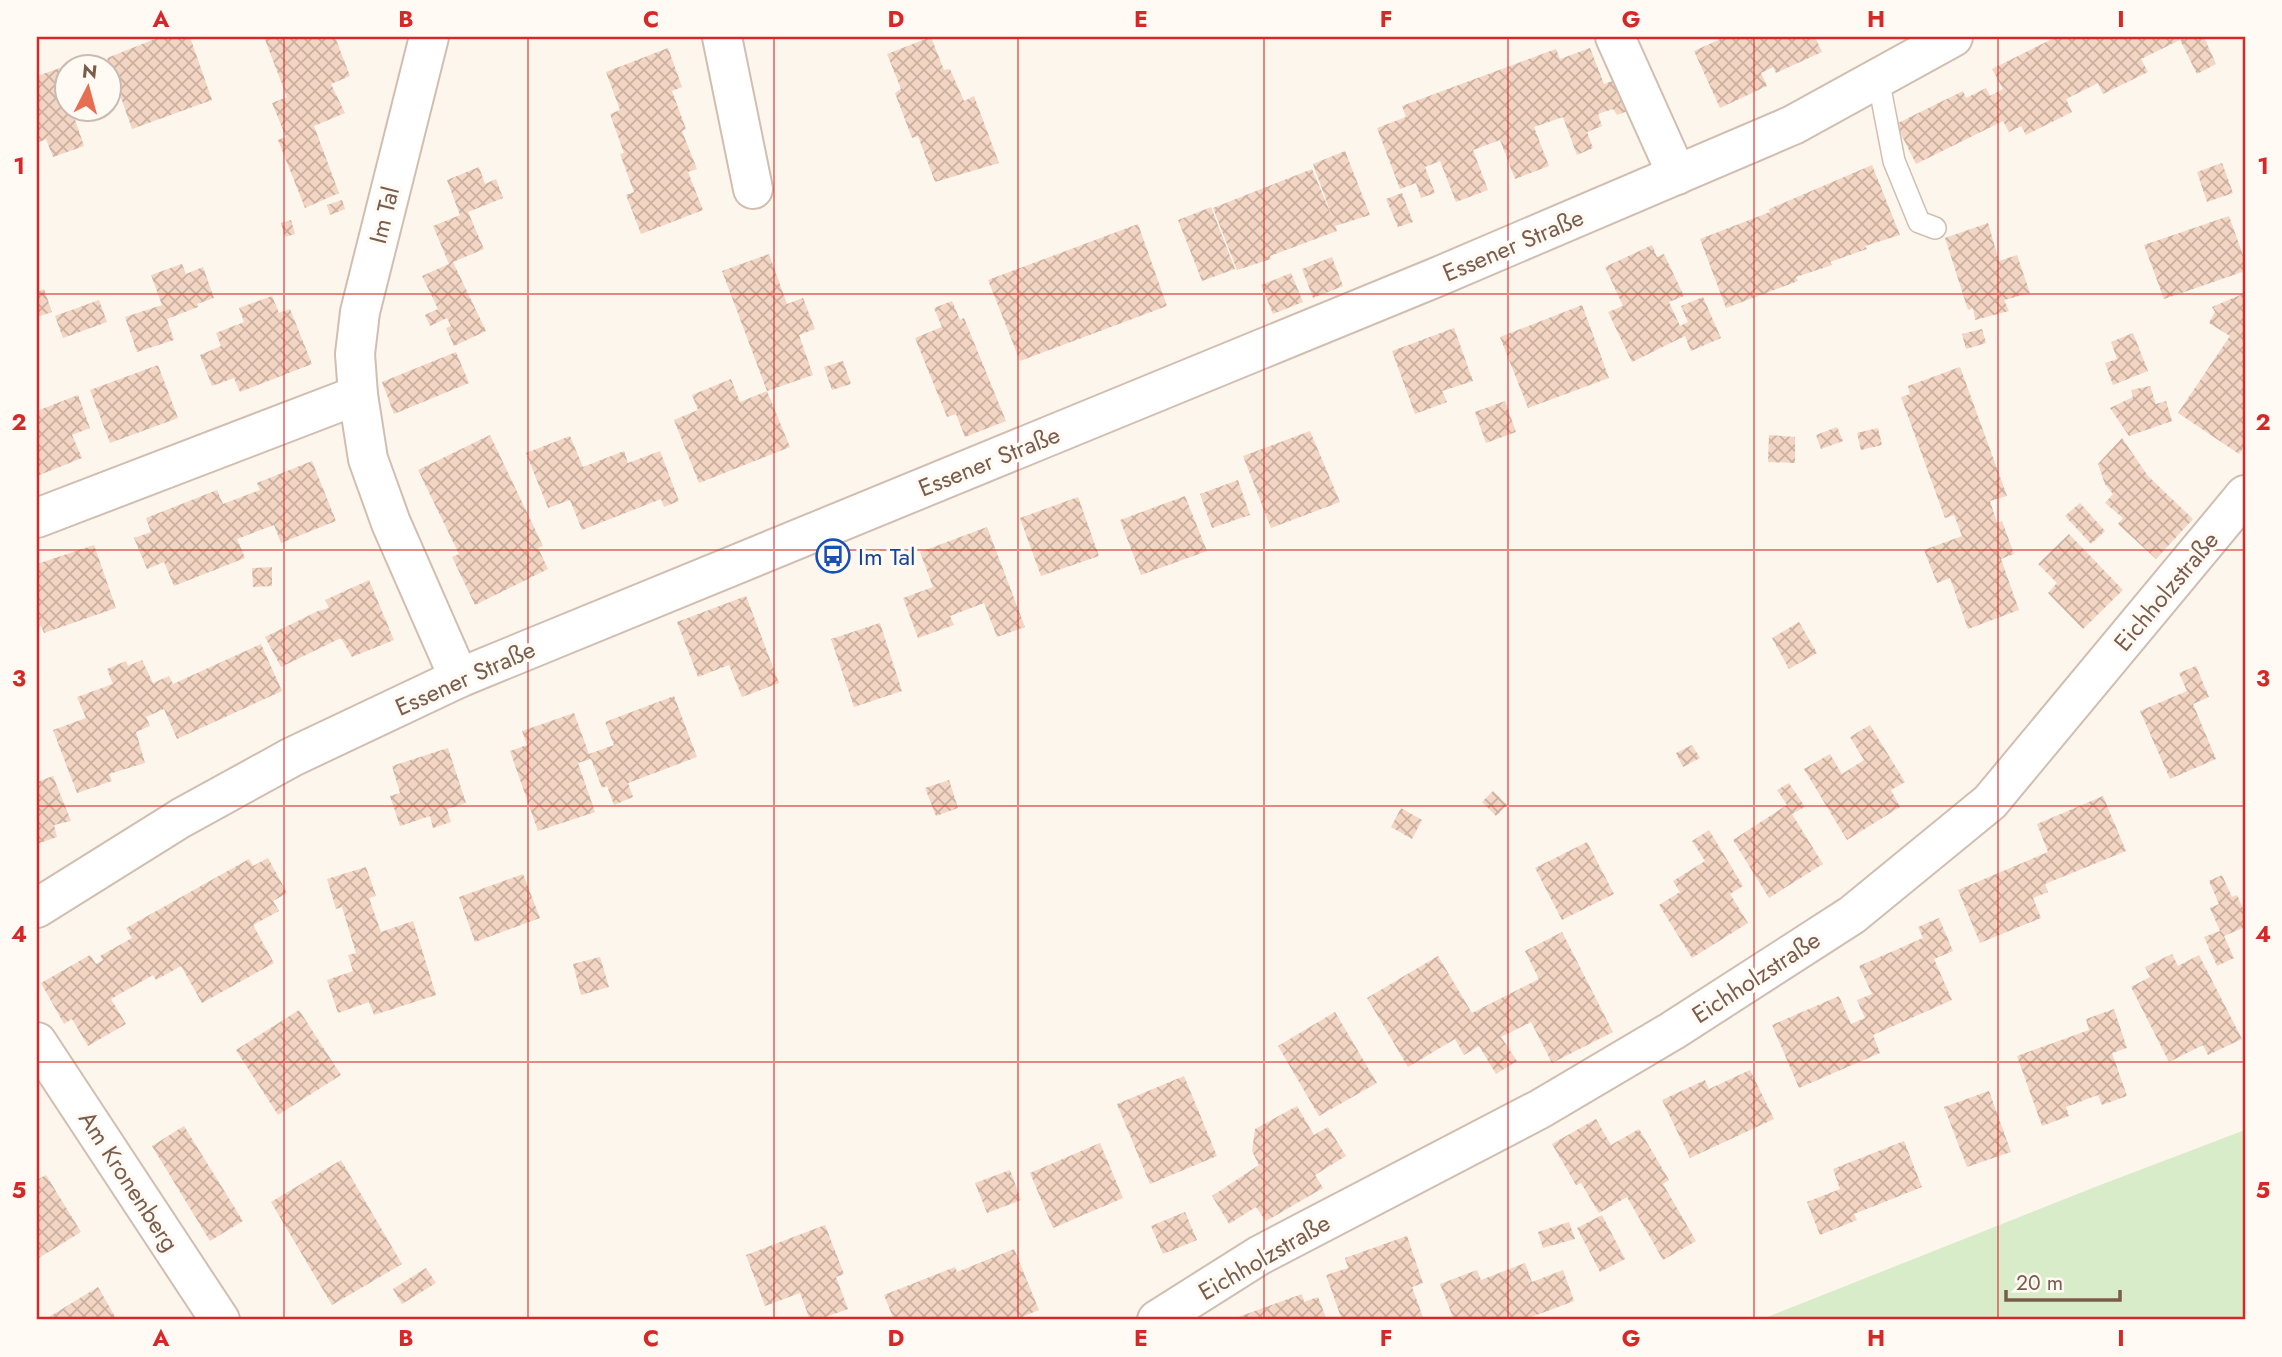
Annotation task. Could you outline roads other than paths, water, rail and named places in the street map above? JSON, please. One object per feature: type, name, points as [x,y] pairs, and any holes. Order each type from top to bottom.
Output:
[{"type":"street","name":"Im Tal","points":[[429,37],[360,312],[355,354],[368,459],[391,523],[459,678]]},
{"type":"street","points":[[722,37],[753,189]]},
{"type":"street","points":[[1615,37],[1676,175]]},
{"type":"street","name":"Essener Straße","points":[[37,908],[181,818],[292,757],[459,678],[1437,277],[1793,125],[1953,37]]},
{"type":"street","points":[[37,518],[358,395]]},
{"type":"street","name":"Eichholzstraße","points":[[1157,1320],[1260,1255],[1540,1109],[1672,1031],[1852,915],[1990,802],[2245,495]]},
{"type":"street","name":"Am Kronenberg","points":[[37,1042],[220,1320]]},
{"type":"lane","points":[[1878,78],[1894,161],[1919,222],[1935,228]]},
{"type":"place","name":"Im Tal","points":[[833,556]]}]
